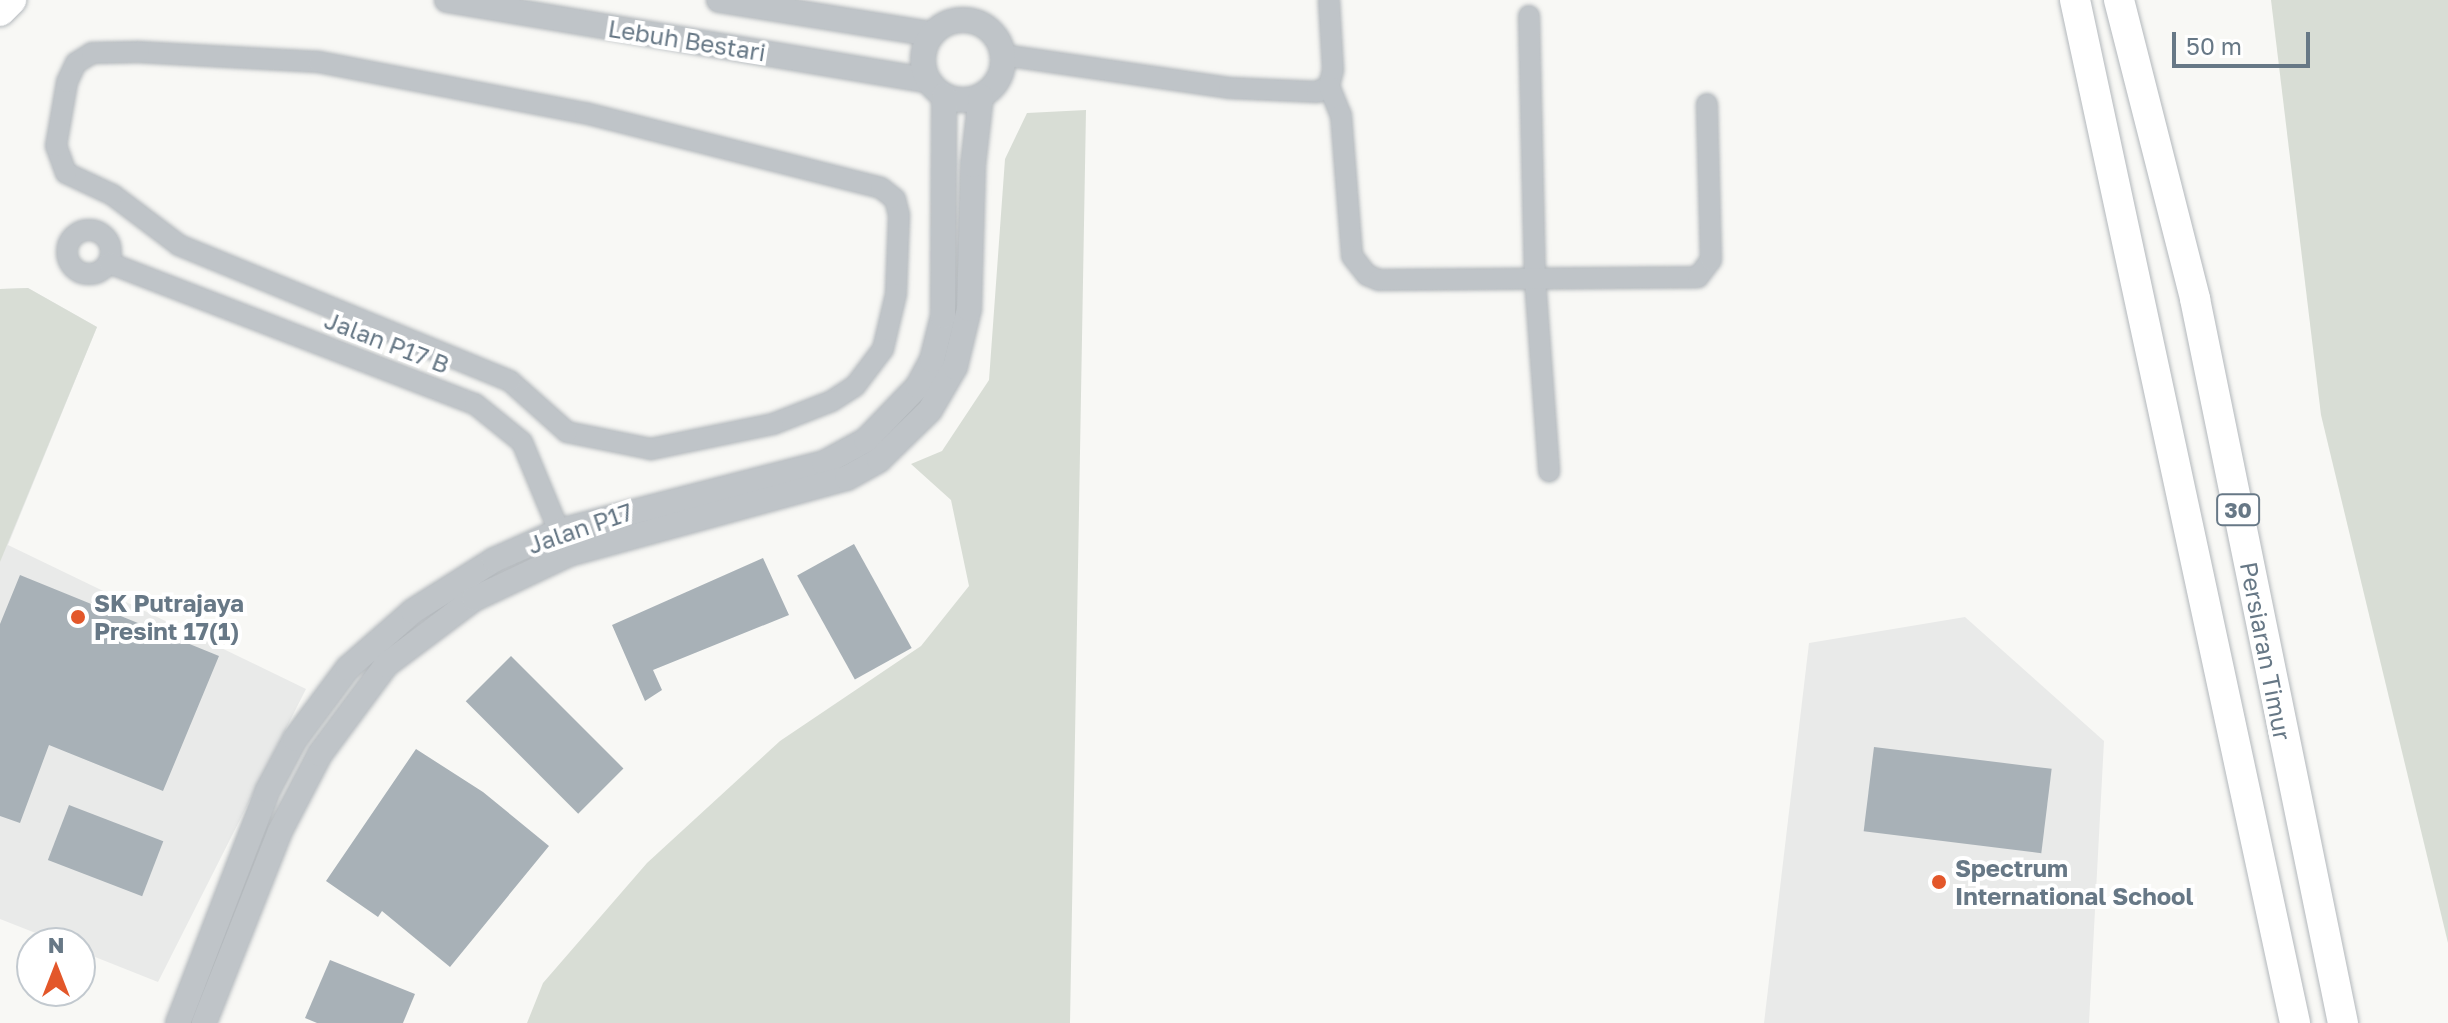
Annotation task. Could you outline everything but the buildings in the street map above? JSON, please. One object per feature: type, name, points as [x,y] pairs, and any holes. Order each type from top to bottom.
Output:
[{"type":"main road","points":[[0,11],[11,0]]},
{"type":"main road","name":"Persiaran Timur","points":[[2075,0],[2295,1023]]},
{"type":"main road","name":"Persiaran Timur","points":[[2119,0],[2195,299],[2343,1023]]},
{"type":"street","name":"Lebuh Bestari","points":[[447,0],[936,88]]},
{"type":"street","name":"Lebuh Bestari","points":[[719,0],[931,34]]},
{"type":"street","points":[[1329,0],[1329,86],[1341,115],[1352,256],[1367,275],[1379,280],[1687,279],[1704,273],[1711,260],[1707,104]]},
{"type":"street","points":[[1529,16],[1535,279],[1549,471]]},
{"type":"street","points":[[950,22],[977,23],[992,33],[1003,55],[998,81],[981,96],[969,100],[936,88],[922,65],[931,34],[950,22]]},
{"type":"street","points":[[92,53],[300,59],[505,96],[881,188],[898,206],[892,321],[872,368],[816,411],[683,446],[642,449],[567,432],[510,381],[179,245],[131,208],[66,173],[58,159],[67,82],[76,63],[92,53]]},
{"type":"street","points":[[1003,55],[1229,88],[1297,93],[1329,86]]},
{"type":"street","name":"Jalan P17","points":[[178,1023],[268,790],[323,699],[348,668],[413,611],[494,560],[559,531],[824,463],[866,440],[894,415],[918,386],[941,336],[936,88]]},
{"type":"street","name":"Jalan P17","points":[[204,1023],[280,831],[350,708],[386,665],[445,618],[515,577],[569,554],[847,478],[879,460],[930,410],[955,367],[969,309],[973,165],[981,96]]},
{"type":"street","points":[[105,237],[131,208]]},
{"type":"street","points":[[93,230],[105,237],[111,249],[109,263],[91,275],[76,270],[68,258],[69,243],[79,233],[93,230]]},
{"type":"street","name":"Jalan P17 B","points":[[109,263],[475,404],[503,422],[522,442],[569,554]]},
{"type":"street","points":[[346,354],[362,320]]},
{"type":"shaded area","points":[[2271,0],[2448,0],[2448,943],[2321,415]]},
{"type":"shaded area","points":[[1086,110],[1070,1023],[527,1023],[543,983],[647,863],[780,741],[921,646],[969,586],[951,500],[911,464],[942,451],[989,380],[1005,159],[1027,113]]},
{"type":"shaded area","name":"SK Putrajaya Presint 17(1)","points":[[28,288],[97,327],[8,545],[306,689],[158,982],[96,957],[96,927],[20,927],[0,919],[0,289]]},
{"type":"shaded area","points":[[28,288],[97,327],[0,562],[0,289]]},
{"type":"shaded area","name":"Spectrum International School","points":[[1965,617],[2104,741],[2089,1023],[1764,1023],[1809,643]]},
{"type":"place","name":"SK Putrajaya Presint 17(1)","points":[[78,617]]},
{"type":"place","name":"Spectrum International School","points":[[1939,882]]}]
